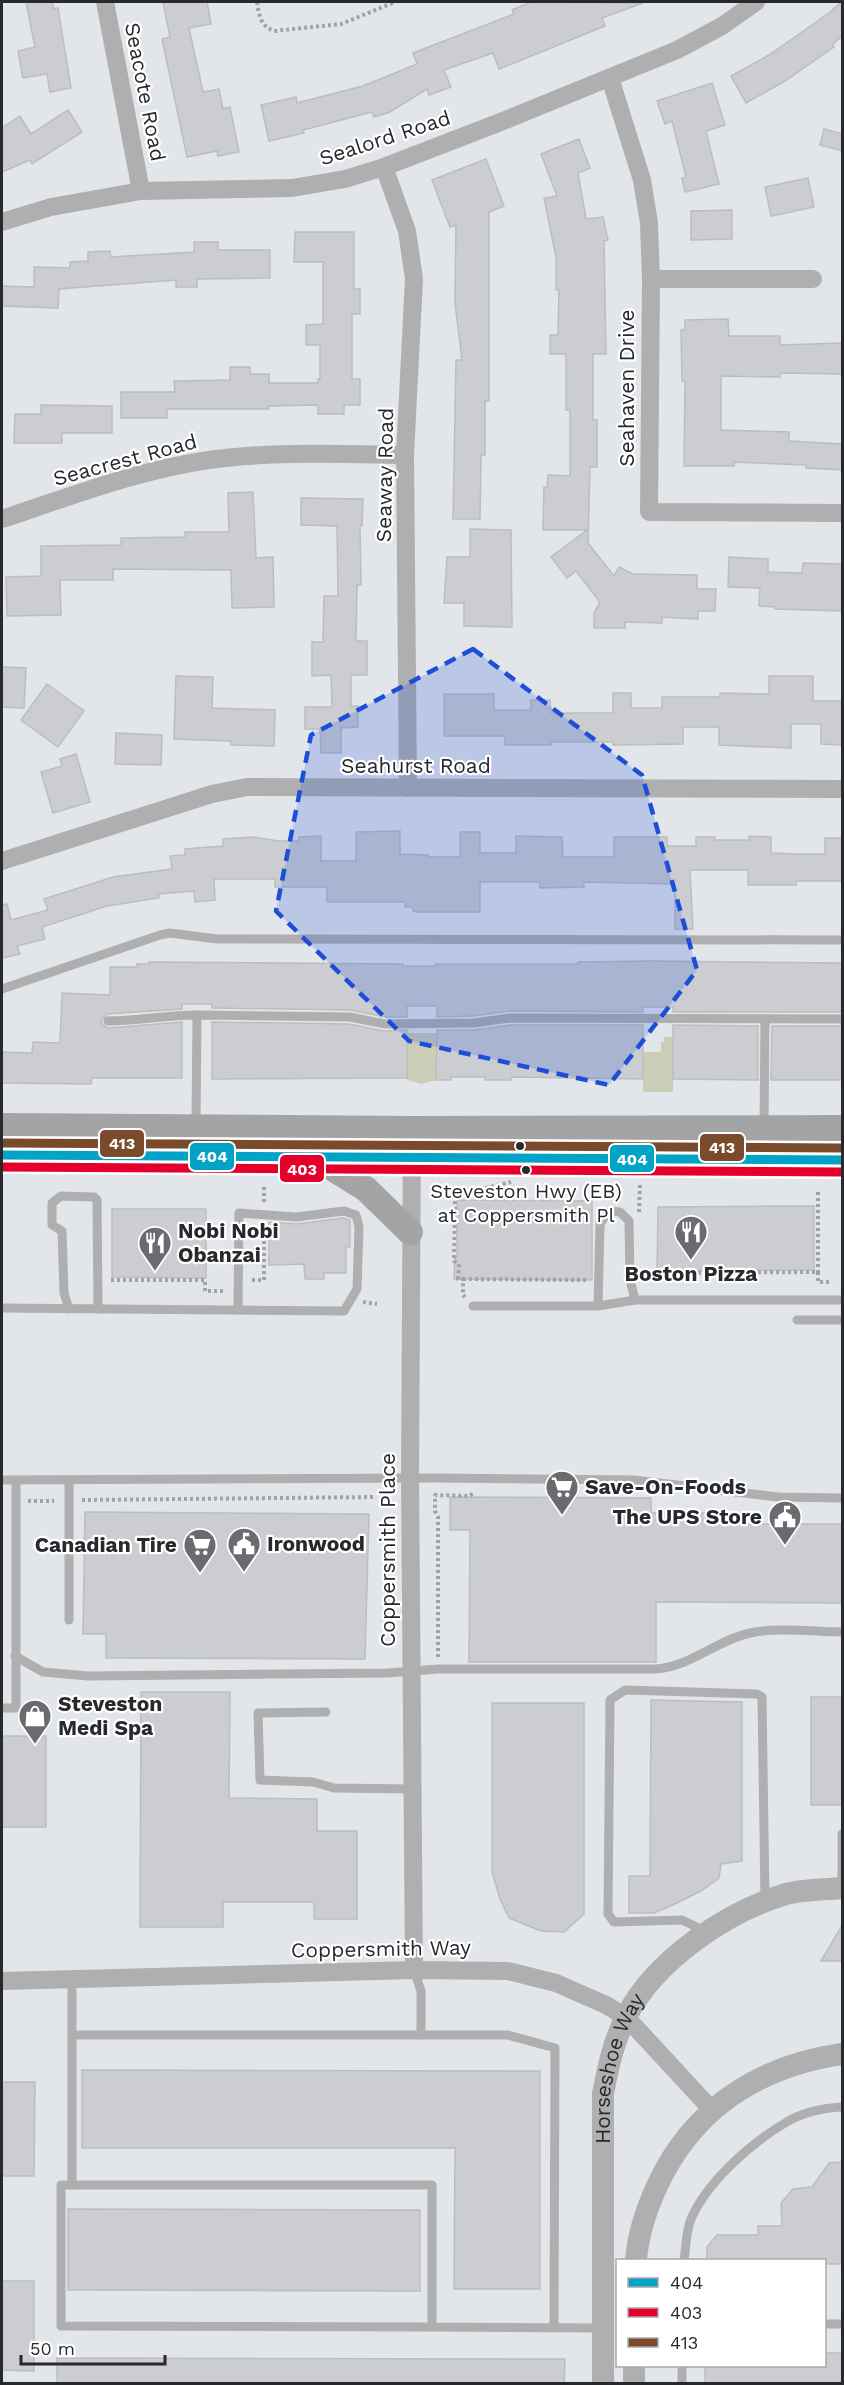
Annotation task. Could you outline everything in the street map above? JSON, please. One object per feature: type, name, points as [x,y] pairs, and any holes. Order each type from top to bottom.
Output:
[{"type":"main road","points":[[2,1126],[412,1129],[843,1128]]},
{"type":"main road","points":[[2,1155],[843,1160]]},
{"type":"main road","points":[[316,1157],[366,1188],[410,1232]]},
{"type":"street","name":"Seacote Road","points":[[105,2],[141,191]]},
{"type":"street","name":"Sealord Road","points":[[2,222],[51,207],[141,191],[292,188],[345,179],[384,167],[677,50],[722,26],[756,2]]},
{"type":"street","name":"Seahaven Drive","points":[[610,78],[642,180],[649,223],[651,279],[649,512],[843,513]]},
{"type":"street","name":"Seaway Road","points":[[384,167],[407,231],[414,279],[405,455],[408,788]]},
{"type":"street","points":[[651,279],[813,279]]},
{"type":"street","name":"Seacrest Road","points":[[2,519],[135,476],[206,460],[262,455],[405,455]]},
{"type":"street","name":"Seahurst Road","points":[[2,857],[212,794],[247,788],[843,789]]},
{"type":"street","name":"Coppersmith Place","points":[[412,1129],[410,1478],[414,1970]]},
{"type":"street","name":"Horseshoe Way","points":[[603,2384],[610,2328],[603,2094],[609,2060],[626,2017],[637,1998],[669,1963],[707,1932],[738,1913],[785,1894],[842,1888]]},
{"type":"street","name":"Coppersmith Way","points":[[2,1981],[484,1969],[523,1974],[575,1990],[626,2017],[712,2110]]},
{"type":"street","points":[[636,2259],[641,2226],[663,2172],[687,2135],[712,2110],[732,2094],[780,2069],[800,2062],[843,2054]]},
{"type":"street","points":[[634,2367],[634,2384]]},
{"type":"lane","points":[[2,989],[170,933],[217,939],[843,940]]},
{"type":"lane","points":[[108,1021],[136,1021],[170,1015],[350,1017],[385,1024],[474,1023],[510,1017],[843,1019]]},
{"type":"lane","points":[[196,1127],[197,1015]]},
{"type":"lane","points":[[764,1128],[765,1019]]},
{"type":"lane","points":[[69,1309],[64,1293],[63,1231],[52,1225],[52,1203],[54,1199],[61,1196],[94,1197],[97,1200],[98,1309]]},
{"type":"lane","points":[[2,1308],[344,1311],[357,1289],[359,1227],[356,1215],[344,1211],[296,1217],[239,1213],[238,1310]]},
{"type":"lane","points":[[598,1306],[600,1224],[604,1216],[611,1211],[620,1212],[629,1221],[630,1280],[635,1299]]},
{"type":"lane","points":[[473,1306],[598,1306],[635,1299],[843,1299]]},
{"type":"lane","points":[[797,1320],[843,1320]]},
{"type":"lane","points":[[2,1480],[410,1478],[634,1480],[778,1497],[843,1498]]},
{"type":"lane","points":[[2,1708],[16,1708],[16,1480]]},
{"type":"lane","points":[[69,1480],[69,1620]]},
{"type":"lane","points":[[15,1656],[43,1672],[88,1676],[388,1673],[438,1669],[666,1668],[752,1632],[843,1632]]},
{"type":"lane","points":[[707,1932],[682,1920],[614,1922],[608,1914],[610,1700],[625,1690],[757,1694],[762,1697],[765,1902]]},
{"type":"lane","points":[[327,1712],[258,1713],[260,1780],[313,1782],[334,1788],[413,1789]]},
{"type":"lane","points":[[842,1888],[843,1834]]},
{"type":"lane","points":[[414,1970],[421,1991],[421,2035]]},
{"type":"lane","points":[[72,1981],[72,2185]]},
{"type":"lane","points":[[72,2034],[508,2035],[555,2048],[554,2327]]},
{"type":"lane","points":[[684,2259],[691,2220],[717,2179],[755,2145],[786,2122],[824,2108],[843,2107]]},
{"type":"lane","points":[[432,2327],[432,2185],[62,2185],[61,2326],[610,2328]]},
{"type":"lane","points":[[826,2324],[843,2324]]},
{"type":"lane","points":[[682,2367],[682,2384]]},
{"type":"path","points":[[257,2],[262,23],[267,29],[274,31],[341,24],[395,2]]},
{"type":"path","points":[[438,1196],[455,1195],[516,1180]]},
{"type":"path","points":[[264,1184],[264,1200]]},
{"type":"path","points":[[818,1192],[818,1282],[829,1282]]},
{"type":"path","points":[[455,1195],[454,1261],[459,1264],[458,1279],[593,1280]]},
{"type":"path","points":[[249,1280],[264,1280],[264,1224]]},
{"type":"path","points":[[640,1280],[651,1280],[658,1273],[818,1272]]},
{"type":"path","points":[[463,1279],[463,1295],[473,1306]]},
{"type":"path","points":[[105,1280],[205,1280],[205,1291],[223,1292]]},
{"type":"path","points":[[362,1302],[377,1304]]},
{"type":"path","points":[[438,1669],[438,1517],[435,1511],[435,1495],[469,1496],[475,1493]]},
{"type":"path","points":[[81,1500],[376,1497]]},
{"type":"path","points":[[27,1501],[54,1501]]},
{"type":"highlighted area","points":[[473,649],[642,775],[697,970],[609,1085],[409,1041],[276,911],[311,735]]},
{"type":"green space","points":[[407,1033],[437,1033],[436,1080],[421,1084],[407,1080]]},
{"type":"green space","points":[[664,1037],[673,1037],[673,1092],[643,1092],[643,1052],[661,1052],[661,1042],[664,1042]]},
{"type":"building","points":[[26,2],[52,2],[54,9],[58,8],[71,88],[50,92],[47,74],[23,78],[18,51],[35,47]]},
{"type":"building","points":[[163,2],[207,2],[211,24],[189,28],[203,92],[219,89],[223,109],[230,107],[239,152],[218,156],[217,151],[187,157],[162,39],[170,37]]},
{"type":"building","points":[[531,2],[643,3],[602,18],[605,26],[499,69],[493,53],[444,70],[451,87],[429,95],[427,89],[390,112],[374,117],[372,112],[269,141],[261,105],[296,97],[297,103],[363,86],[417,64],[413,53],[514,14],[512,10]]},
{"type":"building","points":[[841,2],[843,35],[832,45],[834,47],[785,81],[746,103],[731,76],[769,55]]},
{"type":"building","points":[[712,83],[725,125],[706,131],[719,184],[685,192],[682,178],[686,177],[672,121],[665,124],[657,101]]},
{"type":"building","points":[[68,110],[82,132],[32,164],[30,160],[2,172],[2,128],[20,116],[31,134]]},
{"type":"building","points":[[824,129],[843,134],[843,151],[820,145]]},
{"type":"building","points":[[579,139],[590,168],[578,173],[586,219],[603,217],[608,240],[604,241],[606,354],[593,354],[593,420],[597,420],[597,467],[590,467],[588,543],[614,576],[619,567],[633,574],[697,575],[697,589],[716,589],[715,611],[698,611],[698,619],[662,617],[662,623],[625,622],[625,628],[594,628],[594,613],[600,602],[576,571],[567,578],[551,557],[587,530],[543,530],[544,487],[547,487],[548,475],[570,476],[570,410],[566,410],[566,354],[550,354],[550,335],[558,335],[559,290],[556,290],[556,257],[544,198],[557,196],[541,154]]},
{"type":"building","points":[[486,159],[504,206],[489,212],[489,401],[485,401],[485,455],[481,455],[480,519],[453,519],[456,360],[462,360],[455,303],[456,225],[450,227],[432,180]]},
{"type":"building","points":[[808,178],[814,207],[771,216],[765,187]]},
{"type":"building","points":[[732,210],[732,239],[691,240],[691,211]]},
{"type":"building","points":[[295,232],[354,232],[354,289],[360,289],[360,314],[352,314],[352,379],[360,379],[360,405],[344,405],[344,414],[318,414],[318,405],[269,406],[269,409],[167,409],[167,418],[121,418],[121,392],[175,392],[174,381],[230,380],[230,367],[250,367],[250,374],[269,374],[269,383],[318,383],[320,345],[306,345],[306,325],[323,324],[323,262],[294,262]]},
{"type":"building","points":[[194,242],[218,242],[218,250],[270,250],[270,278],[197,279],[197,287],[176,287],[176,280],[59,289],[58,308],[2,306],[2,286],[34,287],[34,267],[70,268],[70,262],[88,261],[88,252],[110,251],[111,257],[194,252]]},
{"type":"building","points":[[728,319],[729,336],[780,336],[780,345],[843,343],[843,374],[780,373],[780,377],[721,376],[721,430],[789,432],[789,441],[843,444],[843,470],[806,468],[806,465],[734,462],[734,466],[684,466],[685,381],[682,381],[681,330],[685,330],[685,320]]},
{"type":"building","points":[[41,405],[112,406],[112,433],[62,433],[62,443],[14,443],[15,414],[41,414]]},
{"type":"building","points":[[253,492],[256,558],[273,557],[274,607],[232,608],[231,570],[113,569],[113,580],[60,580],[61,615],[7,616],[6,577],[41,576],[41,546],[121,545],[121,538],[185,537],[185,532],[229,532],[228,493]]},
{"type":"building","points":[[301,498],[363,499],[362,526],[360,526],[361,585],[357,585],[356,641],[367,641],[367,675],[351,675],[351,706],[358,706],[358,727],[341,728],[341,753],[321,753],[320,729],[305,729],[305,707],[332,707],[331,675],[312,676],[312,642],[323,642],[324,596],[338,596],[337,526],[301,525]]},
{"type":"building","points":[[470,529],[511,530],[512,627],[464,626],[464,603],[444,603],[447,557],[470,557]]},
{"type":"building","points":[[729,557],[768,559],[768,572],[802,573],[803,563],[843,564],[843,611],[775,609],[775,607],[759,606],[760,588],[728,587]]},
{"type":"building","points":[[2,667],[26,668],[24,708],[2,707]]},
{"type":"building","points":[[176,676],[213,677],[212,708],[275,710],[274,746],[231,745],[231,741],[174,739]]},
{"type":"building","points":[[769,676],[813,676],[813,701],[843,701],[843,745],[821,744],[821,724],[791,724],[791,748],[719,745],[719,727],[683,727],[683,744],[613,745],[613,742],[551,742],[551,745],[505,745],[505,736],[444,736],[444,694],[494,694],[494,710],[531,710],[531,700],[550,700],[551,713],[613,713],[613,693],[631,693],[631,708],[662,708],[662,697],[720,697],[720,693],[769,694]]},
{"type":"building","points":[[47,684],[84,711],[58,747],[21,720]]},
{"type":"building","points":[[116,733],[162,735],[161,765],[115,764]]},
{"type":"building","points":[[76,754],[90,802],[53,813],[41,772],[62,766],[60,759]]},
{"type":"building","points":[[400,831],[400,854],[428,855],[428,857],[460,857],[460,832],[480,832],[480,853],[516,853],[516,836],[562,837],[563,857],[614,857],[614,837],[667,837],[667,846],[696,846],[696,837],[715,837],[715,840],[749,840],[749,836],[771,837],[771,853],[796,854],[825,854],[825,838],[843,838],[843,881],[796,881],[796,885],[748,885],[748,870],[690,870],[693,929],[675,929],[675,884],[584,882],[584,887],[540,888],[540,882],[480,882],[480,912],[417,912],[413,911],[413,907],[405,907],[405,902],[327,902],[327,887],[275,887],[275,879],[214,879],[215,900],[195,902],[194,891],[158,894],[159,898],[107,906],[42,927],[45,939],[17,946],[20,954],[2,958],[2,905],[7,904],[11,920],[48,910],[44,899],[113,877],[172,869],[170,856],[185,855],[185,849],[223,846],[223,839],[253,837],[299,841],[299,837],[321,836],[321,861],[356,861],[356,832]]},
{"type":"building","points":[[149,962],[435,966],[435,964],[578,964],[578,962],[843,963],[843,1012],[673,1012],[673,1007],[643,1007],[643,1012],[510,1011],[473,1016],[437,1017],[437,1006],[407,1006],[407,1017],[386,1017],[350,1010],[212,1008],[212,1004],[182,1004],[182,1009],[107,1014],[101,1021],[108,1028],[182,1022],[182,1078],[92,1078],[91,1084],[2,1083],[2,1052],[32,1053],[33,1042],[60,1043],[62,993],[110,995],[110,967],[137,967],[137,964],[149,964]]},
{"type":"building","points":[[212,1022],[349,1024],[384,1031],[407,1030],[407,1078],[212,1079]]},
{"type":"building","points":[[510,1025],[643,1025],[643,1079],[511,1077],[511,1080],[485,1080],[485,1077],[451,1077],[451,1080],[436,1080],[437,1030],[474,1030]]},
{"type":"building","points":[[673,1025],[758,1026],[758,1080],[673,1079]]},
{"type":"building","points":[[772,1026],[843,1026],[843,1080],[771,1080]]},
{"type":"building","points":[[457,1200],[592,1201],[592,1280],[454,1279],[455,1258],[457,1258]]},
{"type":"building","points":[[814,1206],[814,1270],[657,1271],[658,1207]]},
{"type":"building","points":[[112,1209],[206,1209],[206,1278],[112,1277]]},
{"type":"building","points":[[343,1218],[350,1220],[350,1247],[346,1247],[346,1273],[324,1273],[324,1279],[305,1279],[304,1264],[269,1265],[269,1222],[297,1224]]},
{"type":"building","points":[[450,1497],[651,1498],[651,1513],[722,1513],[722,1524],[843,1524],[843,1603],[656,1602],[656,1662],[469,1662],[470,1530],[450,1530]]},
{"type":"building","points":[[85,1512],[369,1514],[365,1659],[106,1658],[106,1634],[83,1634]]},
{"type":"building","points":[[141,1692],[230,1692],[229,1798],[317,1799],[317,1831],[357,1831],[357,1919],[314,1919],[314,1902],[223,1902],[223,1927],[140,1927]]},
{"type":"building","points":[[811,1697],[843,1697],[843,1805],[811,1805]]},
{"type":"building","points":[[651,1700],[742,1702],[742,1861],[721,1864],[719,1878],[701,1891],[675,1904],[654,1913],[629,1913],[629,1876],[650,1876]]},
{"type":"building","points":[[492,1703],[584,1703],[584,1914],[564,1932],[541,1931],[509,1918],[500,1899],[492,1872]]},
{"type":"building","points":[[2,1736],[46,1736],[46,1827],[2,1827]]},
{"type":"building","points":[[843,1924],[843,1961],[821,1961]]},
{"type":"building","points":[[82,2070],[540,2071],[540,2289],[454,2289],[455,2148],[82,2148]]},
{"type":"building","points":[[2,2082],[35,2082],[34,2176],[2,2176]]},
{"type":"building","points":[[843,2162],[843,2264],[826,2264],[826,2259],[707,2259],[707,2247],[717,2235],[758,2235],[758,2226],[782,2226],[781,2203],[793,2189],[812,2187],[829,2163]]},
{"type":"building","points":[[68,2209],[420,2210],[420,2291],[68,2290]]},
{"type":"building","points":[[2,2281],[34,2281],[34,2371],[2,2370]]},
{"type":"building","points":[[826,2353],[843,2353],[843,2384],[705,2384],[705,2367],[826,2367]]},
{"type":"building","points":[[57,2358],[565,2359],[564,2384],[57,2384]]},
{"type":"transit line","name":"413","points":[[2,1143],[842,1148]]},
{"type":"transit line","name":"404","points":[[2,1155],[842,1160]]},
{"type":"transit line","name":"403","points":[[2,1167],[842,1172]]},
{"type":"place","name":"Steveston Hwy (EB) at Coppersmith Pl","points":[[526,1170]]},
{"type":"place","name":"Boston Pizza","points":[[691,1261]]},
{"type":"place","name":"Nobi Nobi Obanzai","points":[[155,1272]]},
{"type":"place","name":"Save-On-Foods","points":[[562,1516]]},
{"type":"place","name":"The UPS Store","points":[[785,1546]]},
{"type":"place","name":"Ironwood","points":[[244,1573]]},
{"type":"place","name":"Canadian Tire","points":[[200,1574]]},
{"type":"place","name":"Steveston Medi Spa","points":[[35,1745]]}]
